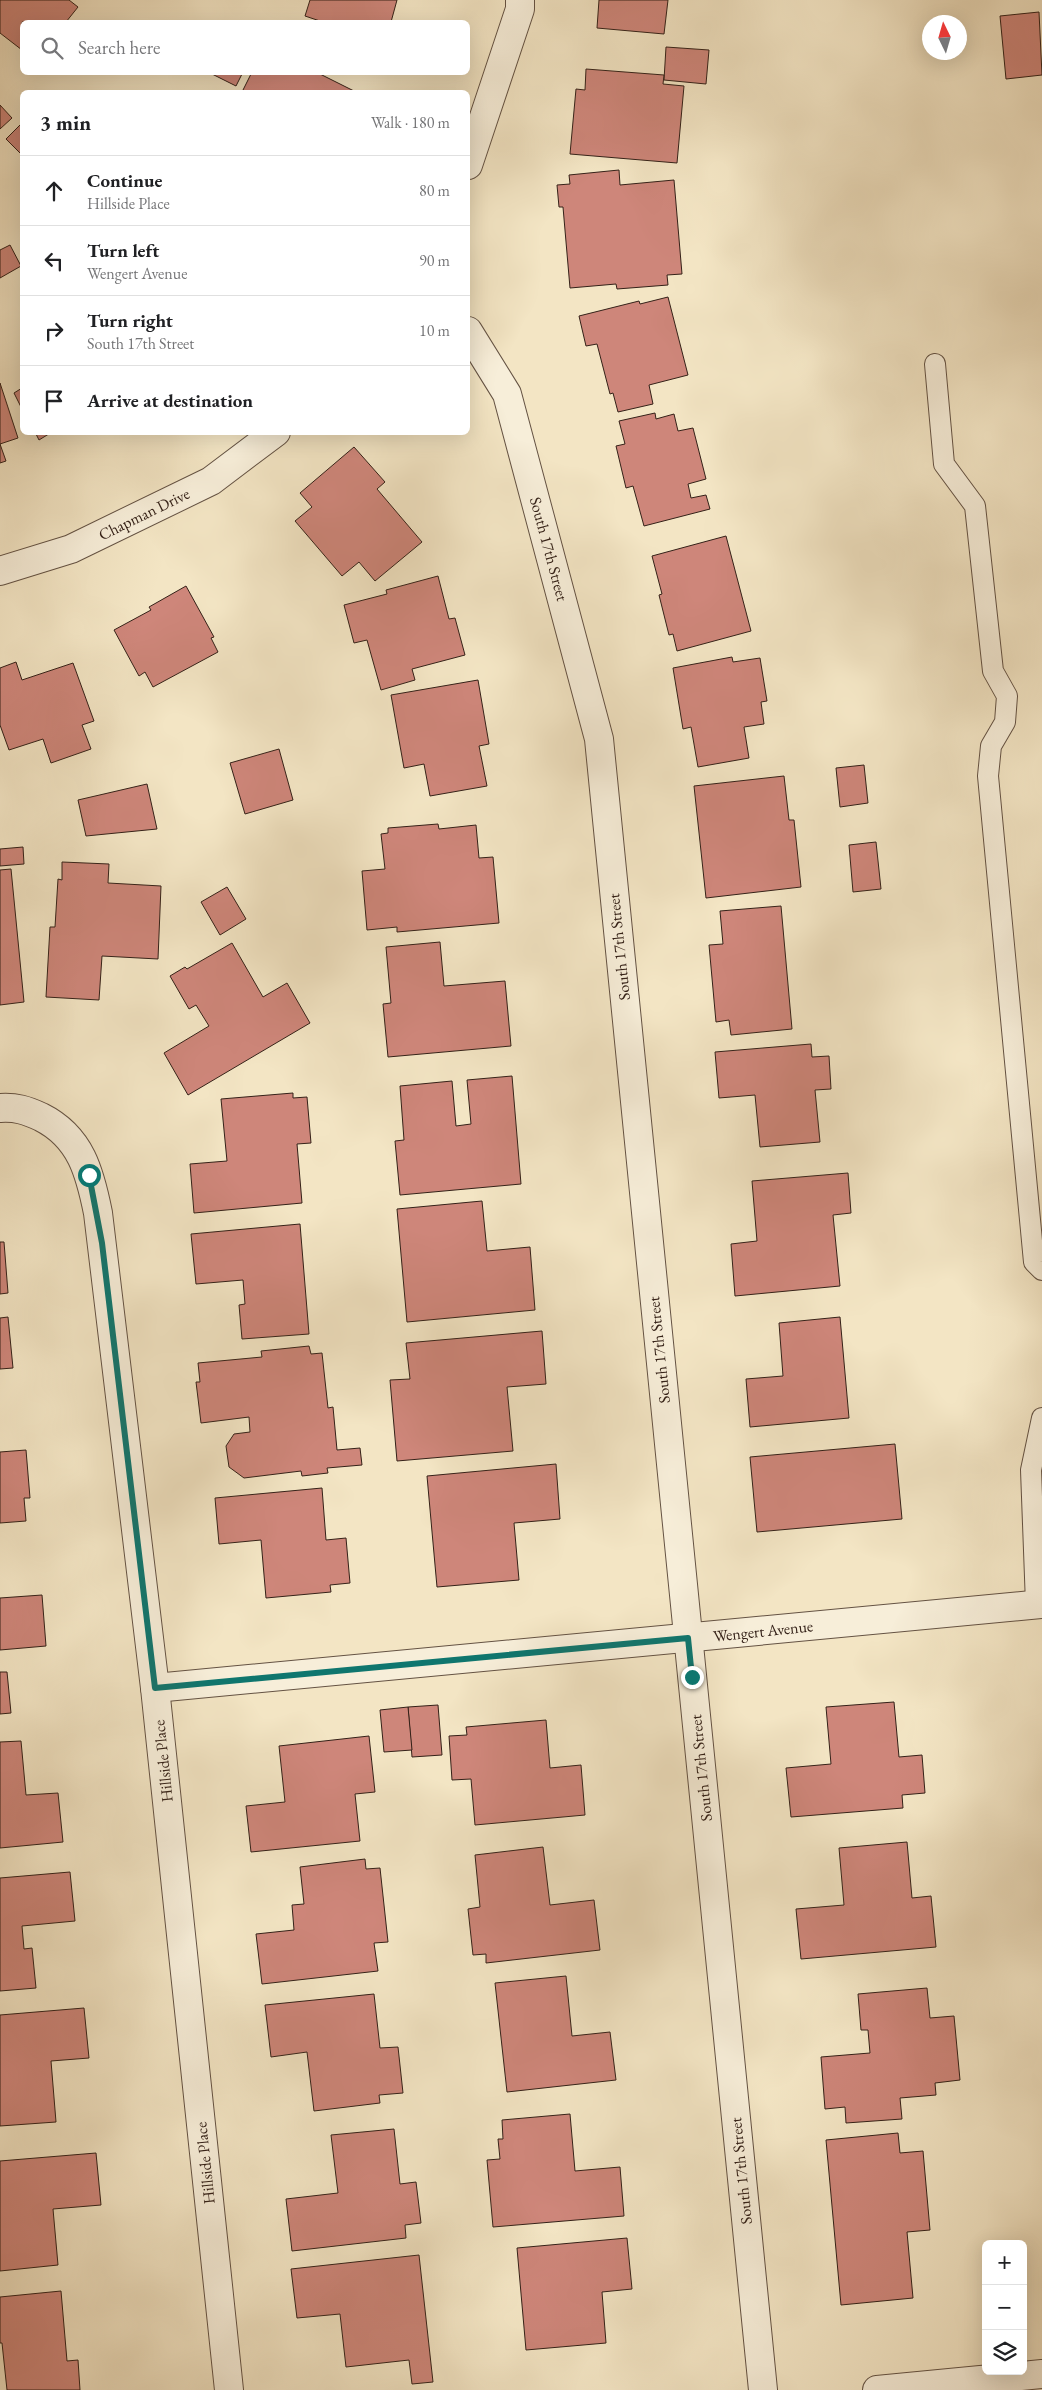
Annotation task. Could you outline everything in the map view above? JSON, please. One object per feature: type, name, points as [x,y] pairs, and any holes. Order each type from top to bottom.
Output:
[{"type":"street","points":[[470,159],[520,10],[520,0]]},
{"type":"street","name":"South 17th Street","points":[[470,334],[507,394],[599,740],[763,2390]]},
{"type":"street","name":"Chapman Drive","points":[[0,571],[71,549],[211,481],[272,435]]},
{"type":"street","name":"Hillside Place","points":[[0,1108],[24,1109],[45,1120],[70,1137],[80,1152],[89,1175],[98,1214],[155,1688],[229,2390]]},
{"type":"street","name":"Wengert Avenue","points":[[155,1688],[1039,1604]]},
{"type":"street","points":[[877,2390],[1042,2374]]},
{"type":"lane","points":[[935,364],[944,464],[975,506],[993,671],[1007,696],[1005,722],[992,746],[988,776],[1034,1262],[1042,1270]]},
{"type":"lane","points":[[1039,1604],[1031,1470],[1042,1418]]},
{"type":"building","points":[[0,0],[69,0],[78,7],[68,20],[20,20],[20,48],[0,33]]},
{"type":"building","points":[[310,0],[397,0],[392,20],[317,20],[305,16]]},
{"type":"building","points":[[599,0],[668,0],[664,34],[597,28]]},
{"type":"building","points":[[1039,12],[1042,75],[1006,79],[1000,16]]},
{"type":"building","points":[[666,47],[709,50],[706,84],[664,80]]},
{"type":"building","points":[[586,69],[664,75],[663,84],[684,86],[677,163],[570,154],[576,89],[585,90]]},
{"type":"building","points":[[214,75],[242,75],[236,86]]},
{"type":"building","points":[[250,75],[322,75],[352,90],[243,90]]},
{"type":"building","points":[[0,105],[12,118],[0,129]]},
{"type":"building","points":[[20,125],[20,153],[6,139]]},
{"type":"building","points":[[619,170],[620,185],[674,180],[682,274],[667,275],[668,285],[617,289],[616,284],[570,288],[563,207],[559,207],[557,185],[570,184],[569,175]]},
{"type":"building","points":[[10,245],[20,267],[0,278],[0,250]]},
{"type":"building","points":[[668,297],[688,375],[649,385],[653,404],[618,412],[613,393],[610,394],[597,344],[586,346],[579,316],[639,301],[640,304]]},
{"type":"building","points":[[0,383],[18,438],[0,444]]},
{"type":"building","points":[[20,389],[20,405],[14,393]]},
{"type":"building","points":[[655,413],[656,419],[674,414],[678,431],[693,428],[706,479],[688,484],[691,498],[706,495],[710,509],[644,526],[633,486],[626,488],[616,446],[625,444],[619,421]]},
{"type":"building","points":[[36,435],[47,435],[39,440]]},
{"type":"building","points":[[0,444],[6,461],[0,463]]},
{"type":"building","points":[[354,447],[385,482],[377,489],[422,542],[375,581],[359,562],[342,576],[295,521],[312,507],[300,493]]},
{"type":"building","points":[[726,536],[751,631],[677,651],[673,634],[669,635],[659,595],[662,594],[652,556]]},
{"type":"building","points":[[438,576],[449,619],[455,618],[465,655],[412,669],[415,680],[381,690],[367,640],[354,643],[344,605],[387,594],[386,590]]},
{"type":"building","points":[[186,586],[214,637],[211,638],[218,652],[153,687],[145,672],[139,676],[114,630],[151,610],[149,607]]},
{"type":"building","points":[[732,657],[733,662],[760,658],[767,701],[761,702],[764,724],[744,727],[749,758],[698,767],[691,727],[683,729],[673,668]]},
{"type":"building","points":[[16,662],[22,680],[73,663],[94,721],[82,725],[91,749],[51,763],[43,739],[9,750],[0,725],[0,668]]},
{"type":"building","points":[[478,680],[489,744],[479,746],[487,786],[430,796],[424,764],[404,768],[391,695]]},
{"type":"building","points":[[279,749],[293,800],[245,814],[230,763]]},
{"type":"building","points":[[864,765],[868,803],[840,807],[836,768]]},
{"type":"building","points":[[784,776],[789,820],[794,820],[801,887],[706,898],[694,786]]},
{"type":"building","points":[[147,784],[157,829],[86,836],[78,800]]},
{"type":"building","points":[[438,824],[439,829],[476,825],[479,858],[493,857],[499,923],[397,932],[397,927],[367,930],[362,871],[385,869],[381,834],[388,833],[388,828]]},
{"type":"building","points":[[876,842],[881,889],[853,892],[849,845]]},
{"type":"building","points":[[23,847],[24,864],[0,866],[0,849]]},
{"type":"building","points":[[62,862],[109,864],[108,883],[161,886],[158,959],[102,956],[99,1000],[46,997],[50,927],[55,927],[58,879],[62,880]]},
{"type":"building","points":[[11,869],[24,1002],[0,1005],[0,870]]},
{"type":"building","points":[[227,887],[246,919],[220,935],[201,902]]},
{"type":"building","points":[[781,906],[792,1029],[731,1035],[729,1020],[716,1022],[709,945],[723,944],[720,911]]},
{"type":"building","points":[[440,942],[444,986],[505,981],[511,1046],[388,1057],[383,1004],[391,1003],[386,947]]},
{"type":"building","points":[[232,943],[263,997],[287,983],[310,1023],[188,1095],[164,1053],[209,1026],[196,1005],[189,1009],[170,976],[185,967],[187,969]]},
{"type":"building","points":[[811,1044],[812,1057],[829,1056],[831,1089],[815,1090],[820,1142],[760,1147],[755,1095],[719,1098],[715,1052]]},
{"type":"building","points":[[512,1076],[521,1184],[400,1195],[395,1141],[404,1140],[400,1086],[452,1081],[456,1126],[471,1124],[467,1080]]},
{"type":"building","points":[[293,1093],[293,1098],[307,1097],[311,1143],[297,1144],[302,1203],[194,1213],[190,1164],[227,1161],[221,1099]]},
{"type":"building","points":[[848,1173],[851,1213],[833,1215],[840,1286],[735,1296],[731,1244],[757,1241],[752,1181]]},
{"type":"building","points":[[482,1201],[487,1251],[530,1247],[535,1310],[407,1322],[397,1209]]},
{"type":"building","points":[[300,1224],[309,1334],[242,1339],[239,1305],[245,1304],[243,1280],[196,1284],[191,1234]]},
{"type":"building","points":[[0,1242],[4,1242],[8,1293],[0,1294]]},
{"type":"building","points":[[8,1317],[13,1368],[0,1369],[0,1318]]},
{"type":"building","points":[[840,1317],[849,1418],[750,1427],[746,1379],[783,1376],[779,1323]]},
{"type":"building","points":[[542,1331],[546,1384],[507,1387],[513,1451],[397,1461],[390,1380],[410,1379],[406,1343]]},
{"type":"building","points":[[309,1346],[311,1354],[322,1353],[328,1408],[333,1407],[337,1450],[360,1448],[362,1465],[327,1468],[328,1473],[302,1476],[301,1471],[244,1478],[229,1467],[226,1446],[234,1434],[250,1432],[249,1417],[201,1423],[196,1382],[200,1382],[198,1363],[262,1357],[261,1351]]},
{"type":"building","points":[[895,1444],[902,1519],[757,1532],[750,1457]]},
{"type":"building","points":[[26,1450],[30,1498],[24,1498],[26,1521],[0,1523],[0,1452]]},
{"type":"building","points":[[556,1464],[560,1519],[514,1523],[519,1580],[437,1587],[427,1476]]},
{"type":"building","points":[[322,1488],[326,1540],[346,1538],[350,1583],[330,1585],[331,1592],[266,1598],[261,1540],[219,1544],[215,1498]]},
{"type":"building","points":[[42,1595],[46,1646],[0,1650],[0,1598]]},
{"type":"building","points":[[0,1672],[7,1672],[11,1713],[0,1714]]},
{"type":"building","points":[[894,1702],[899,1757],[922,1755],[925,1793],[902,1795],[903,1808],[791,1817],[786,1768],[831,1764],[826,1707]]},
{"type":"building","points":[[438,1705],[442,1755],[412,1757],[408,1707]]},
{"type":"building","points":[[408,1707],[412,1750],[384,1752],[380,1710]]},
{"type":"building","points":[[546,1720],[550,1768],[581,1765],[585,1815],[475,1825],[471,1779],[452,1780],[449,1736],[467,1735],[466,1727]]},
{"type":"building","points":[[369,1736],[375,1792],[355,1794],[360,1841],[251,1852],[246,1806],[285,1802],[279,1746]]},
{"type":"building","points":[[21,1741],[26,1795],[58,1793],[63,1842],[0,1848],[0,1742]]},
{"type":"building","points":[[907,1842],[912,1898],[931,1896],[936,1947],[801,1959],[796,1909],[844,1905],[839,1848]]},
{"type":"building","points":[[543,1847],[550,1905],[594,1900],[600,1950],[486,1963],[486,1954],[473,1955],[468,1909],[480,1907],[475,1855]]},
{"type":"building","points":[[365,1859],[366,1869],[380,1868],[388,1942],[374,1943],[378,1971],[262,1984],[256,1934],[294,1930],[292,1905],[304,1904],[300,1867]]},
{"type":"building","points":[[70,1872],[75,1921],[22,1926],[24,1949],[32,1948],[36,1988],[0,1991],[0,1878]]},
{"type":"building","points":[[566,1976],[572,2036],[610,2032],[616,2080],[507,2092],[495,1983]]},
{"type":"building","points":[[927,1988],[930,2018],[954,2016],[960,2080],[935,2083],[936,2095],[900,2098],[902,2119],[846,2123],[845,2107],[825,2109],[821,2057],[870,2053],[868,2030],[861,2030],[858,1994]]},
{"type":"building","points":[[374,1994],[380,2048],[398,2047],[403,2093],[379,2095],[380,2103],[314,2111],[307,2052],[271,2057],[265,2005]]},
{"type":"building","points":[[84,2008],[89,2058],[51,2061],[56,2122],[0,2126],[0,2015]]},
{"type":"building","points":[[570,2114],[575,2171],[620,2167],[624,2216],[493,2227],[487,2160],[500,2159],[498,2139],[503,2139],[502,2120]]},
{"type":"building","points":[[394,2129],[400,2184],[416,2182],[421,2223],[405,2225],[406,2238],[292,2251],[286,2199],[338,2193],[331,2135]]},
{"type":"building","points":[[898,2133],[900,2153],[923,2151],[930,2230],[907,2232],[913,2298],[841,2305],[826,2140]]},
{"type":"building","points":[[96,2153],[101,2205],[53,2209],[58,2265],[0,2271],[0,2161]]},
{"type":"building","points":[[627,2238],[632,2289],[602,2292],[606,2343],[526,2350],[517,2248]]},
{"type":"building","points":[[419,2255],[433,2382],[412,2384],[409,2360],[346,2367],[340,2314],[297,2318],[291,2269]]},
{"type":"building","points":[[61,2291],[67,2361],[78,2360],[80,2390],[7,2390],[2,2343],[0,2343],[0,2297]]},
{"type":"route","points":[[89,1175],[94,1192],[102,1243],[155,1688],[688,1638],[692,1677]]}]
